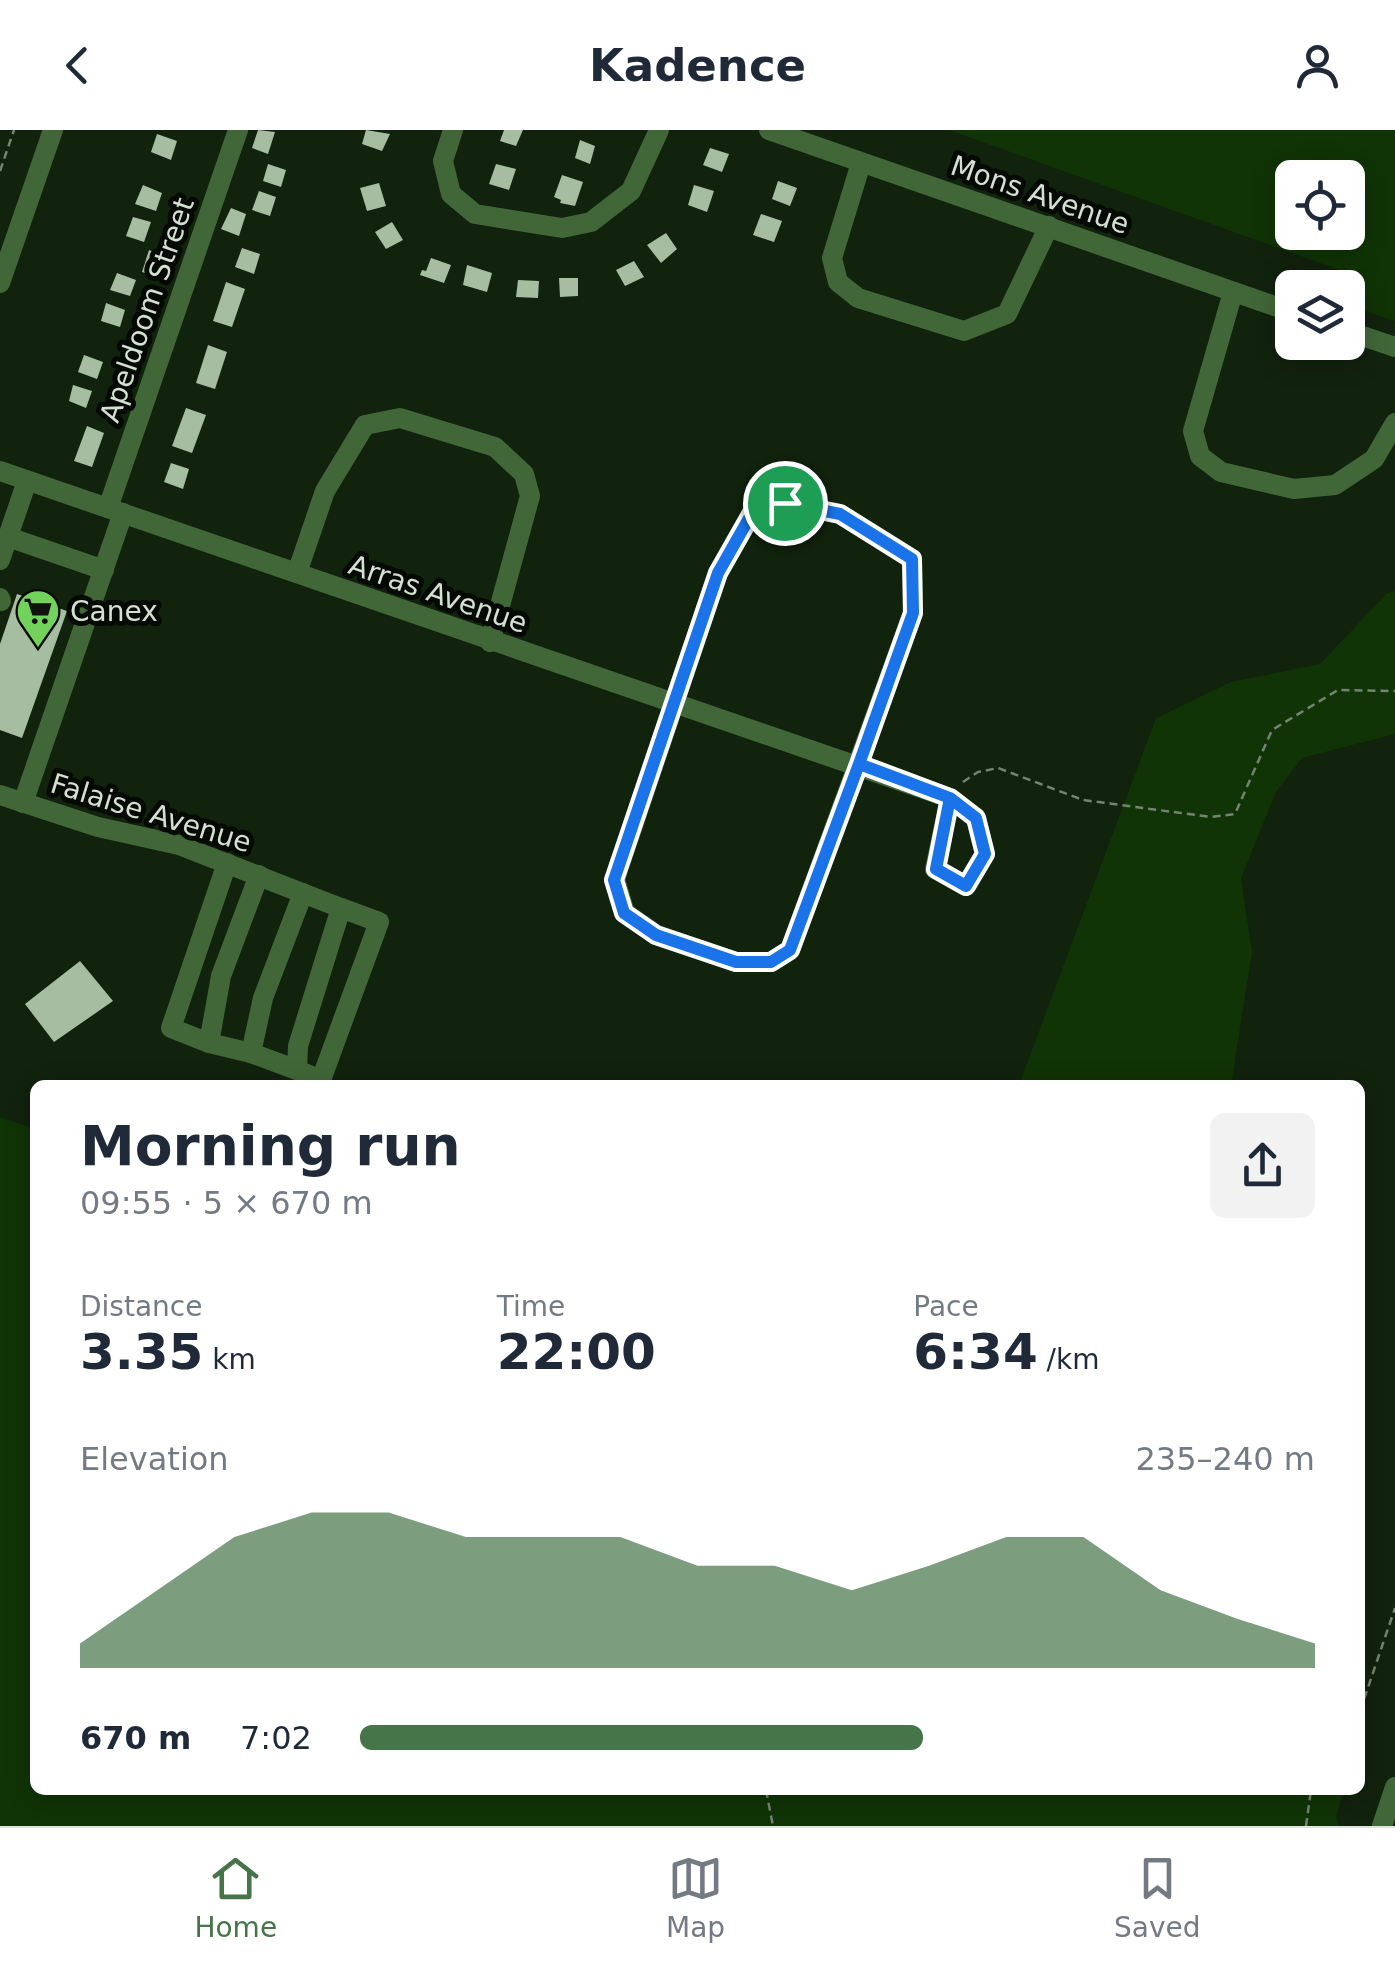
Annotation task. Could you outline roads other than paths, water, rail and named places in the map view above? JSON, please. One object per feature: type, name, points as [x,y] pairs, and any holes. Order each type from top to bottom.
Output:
[{"type":"street","points":[[0,283],[53,130]]},
{"type":"street","name":"Apeldoom Street","points":[[23,803],[104,570],[116,510],[238,130]]},
{"type":"street","points":[[454,130],[443,162],[451,194],[475,214],[562,228],[591,222],[631,191],[659,130]]},
{"type":"street","name":"Mons Avenue","points":[[769,130],[1275,306]]},
{"type":"street","points":[[861,163],[832,258],[838,282],[858,298],[964,330],[1007,314],[1049,226]]},
{"type":"street","points":[[1233,292],[1193,431],[1200,456],[1220,472],[1294,490],[1335,484],[1374,458],[1395,423]]},
{"type":"street","points":[[1365,337],[1395,347]]},
{"type":"street","points":[[297,573],[325,491],[365,425],[400,418],[495,447],[524,474],[530,496],[490,642]]},
{"type":"street","name":"Arras Avenue","points":[[0,472],[950,798]]},
{"type":"street","points":[[0,560],[27,480]]},
{"type":"street","points":[[785,503],[840,514],[912,559],[913,613],[859,764],[790,950],[771,962],[736,962],[656,935],[624,913],[614,880],[718,573],[752,513],[785,503]]},
{"type":"street","points":[[8,537],[104,570]]},
{"type":"street","name":"Falaise Avenue","points":[[0,795],[98,826],[179,844],[379,922],[321,1080],[296,1070]]},
{"type":"street","points":[[228,863],[189,951],[171,1028],[296,1070],[298,1046],[341,908]]},
{"type":"street","points":[[209,1042],[222,976],[259,875]]},
{"type":"street","points":[[251,1054],[263,998],[303,892]]},
{"type":"street","points":[[1382,1826],[1395,1786]]},
{"type":"place","name":"Canex","points":[[38,649]]}]
